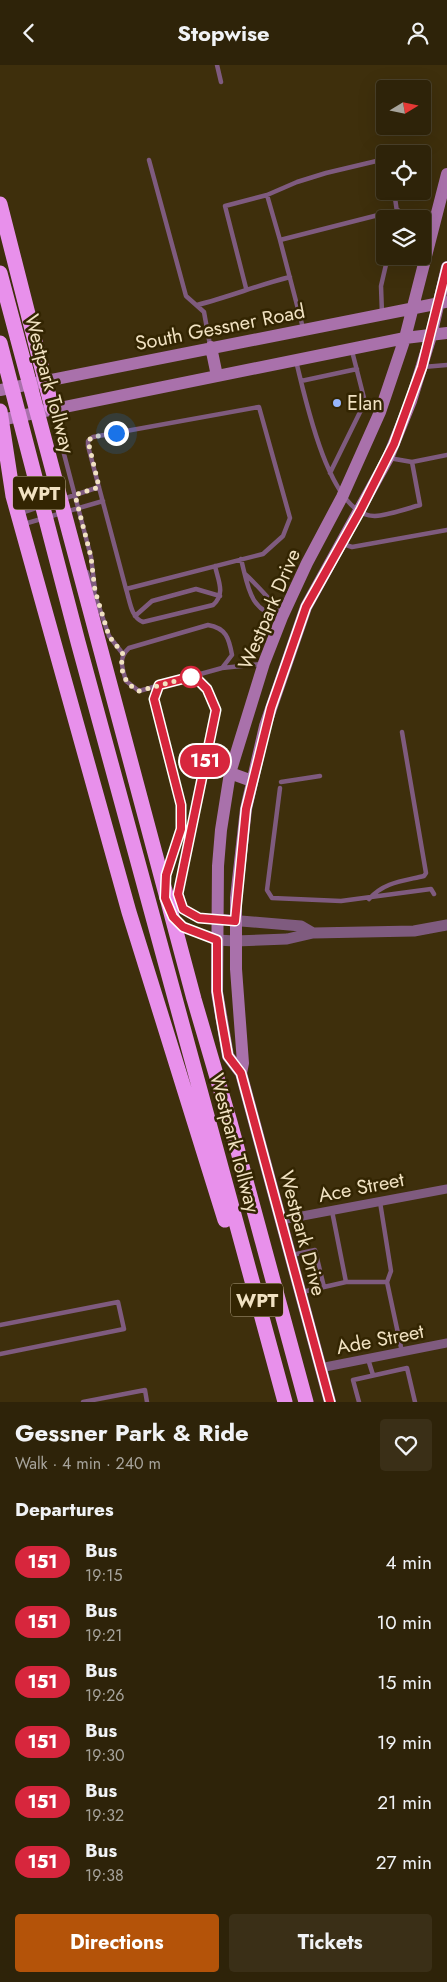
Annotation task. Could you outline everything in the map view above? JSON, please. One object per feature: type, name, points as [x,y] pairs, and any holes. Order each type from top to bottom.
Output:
[{"type":"highway","points":[[0,204],[52,408]]},
{"type":"highway","name":"Westpark Tollway","points":[[0,273],[194,999],[306,1402]]},
{"type":"highway","name":"Westpark Tollway","points":[[0,343],[78,642],[285,1402]]},
{"type":"highway","points":[[0,417],[13,496],[19,520],[129,912],[224,1218],[243,1249]]},
{"type":"main road","name":"Westpark Drive","points":[[241,1073],[228,1056],[217,991],[217,919],[221,830],[230,773],[264,663],[282,617],[307,563],[342,497],[380,412],[414,307],[447,174]]},
{"type":"main road","name":"Westpark Drive","points":[[330,1402],[241,1073],[235,941],[240,853],[252,781],[265,727],[299,625],[306,607],[388,458],[422,367],[443,303],[447,267]]},
{"type":"main road","name":"South Gessner Road","points":[[0,390],[382,313],[443,303]]},
{"type":"main road","points":[[0,417],[405,338],[447,333]]},
{"type":"main road","points":[[211,347],[217,376]]},
{"type":"main road","points":[[282,617],[299,625]]},
{"type":"main road","points":[[230,773],[252,781]]},
{"type":"street","points":[[217,919],[301,927],[313,933]]},
{"type":"street","points":[[217,940],[287,939],[313,933],[414,931],[447,925]]},
{"type":"street","name":"Ace Street","points":[[281,1220],[447,1189]]},
{"type":"street","name":"Ade Street","points":[[320,1368],[447,1343]]},
{"type":"lane","points":[[217,65],[221,82]]},
{"type":"lane","points":[[149,160],[186,296],[204,313],[211,347]]},
{"type":"lane","points":[[246,288],[224,206],[267,195],[305,180],[376,161]]},
{"type":"lane","points":[[267,195],[303,329]]},
{"type":"lane","points":[[396,200],[398,210]]},
{"type":"lane","points":[[280,240],[376,216]]},
{"type":"lane","points":[[382,313],[382,280],[386,265]]},
{"type":"lane","points":[[197,305],[241,294],[246,288],[290,277]]},
{"type":"lane","points":[[330,473],[365,402],[352,349]]},
{"type":"lane","points":[[296,360],[317,438],[330,473],[342,497],[360,511],[374,516],[420,505],[412,461]]},
{"type":"lane","points":[[422,367],[447,365]]},
{"type":"lane","points":[[301,381],[357,369]]},
{"type":"lane","points":[[365,402],[380,412]]},
{"type":"lane","points":[[126,589],[241,559],[263,554],[283,536],[290,518],[259,407],[92,437],[88,441],[102,501],[126,589],[135,616],[143,622],[213,605],[220,596],[215,566]]},
{"type":"lane","points":[[52,408],[91,557],[95,591]]},
{"type":"lane","points":[[388,458],[412,461],[447,455]]},
{"type":"lane","points":[[19,520],[75,495],[99,487]]},
{"type":"lane","points":[[19,520],[62,513],[102,501]]},
{"type":"lane","points":[[62,513],[70,519],[109,636],[123,654]]},
{"type":"lane","points":[[342,543],[352,547],[447,529]]},
{"type":"lane","points":[[241,559],[247,589],[252,597],[271,615],[282,617]]},
{"type":"lane","points":[[245,574],[262,594],[278,608],[282,617]]},
{"type":"lane","points":[[135,616],[152,601],[196,589],[220,596]]},
{"type":"lane","points":[[222,668],[232,655],[226,632],[219,627],[202,627],[129,648],[123,654],[121,663],[126,681],[139,691],[222,668],[264,663]]},
{"type":"lane","points":[[194,676],[207,689],[216,710],[178,894],[183,909],[199,918],[217,919]]},
{"type":"lane","points":[[159,685],[154,699],[181,805],[182,816],[181,829],[166,875],[165,898],[173,917],[183,927],[217,940]]},
{"type":"lane","points":[[369,899],[378,889],[387,884],[424,876],[426,873],[402,732]]},
{"type":"lane","points":[[320,776],[280,785],[267,890],[272,898],[340,901],[369,899],[431,889],[434,894]]},
{"type":"lane","points":[[380,1202],[391,1271],[387,1282],[402,1352]]},
{"type":"lane","points":[[332,1211],[346,1282]]},
{"type":"lane","points":[[290,1255],[315,1250],[324,1287]]},
{"type":"lane","points":[[300,1293],[346,1282],[387,1282]]},
{"type":"lane","points":[[0,1325],[118,1302],[124,1329],[0,1354]]},
{"type":"lane","points":[[368,1359],[373,1375]]},
{"type":"lane","points":[[359,1402],[353,1380],[407,1368],[415,1402]]},
{"type":"lane","points":[[83,1402],[145,1390],[147,1402]]},
{"type":"bus line","name":"151","points":[[330,1402],[241,1073],[228,1056],[217,991],[217,940],[183,927],[173,917],[165,898],[166,875],[181,829],[182,816],[181,805],[154,699],[159,685],[194,676],[207,689],[216,710],[178,894],[183,909],[199,918],[235,921],[246,809],[271,708],[306,607],[360,511],[394,444],[422,367],[447,267]]},
{"type":"place","name":"Elan","points":[[337,403]]},
{"type":"route","points":[[116,433],[92,437],[88,441],[99,487],[75,495],[91,557],[95,591],[109,636],[123,654],[121,663],[126,681],[132,687],[139,691],[194,676],[191,677]]}]
